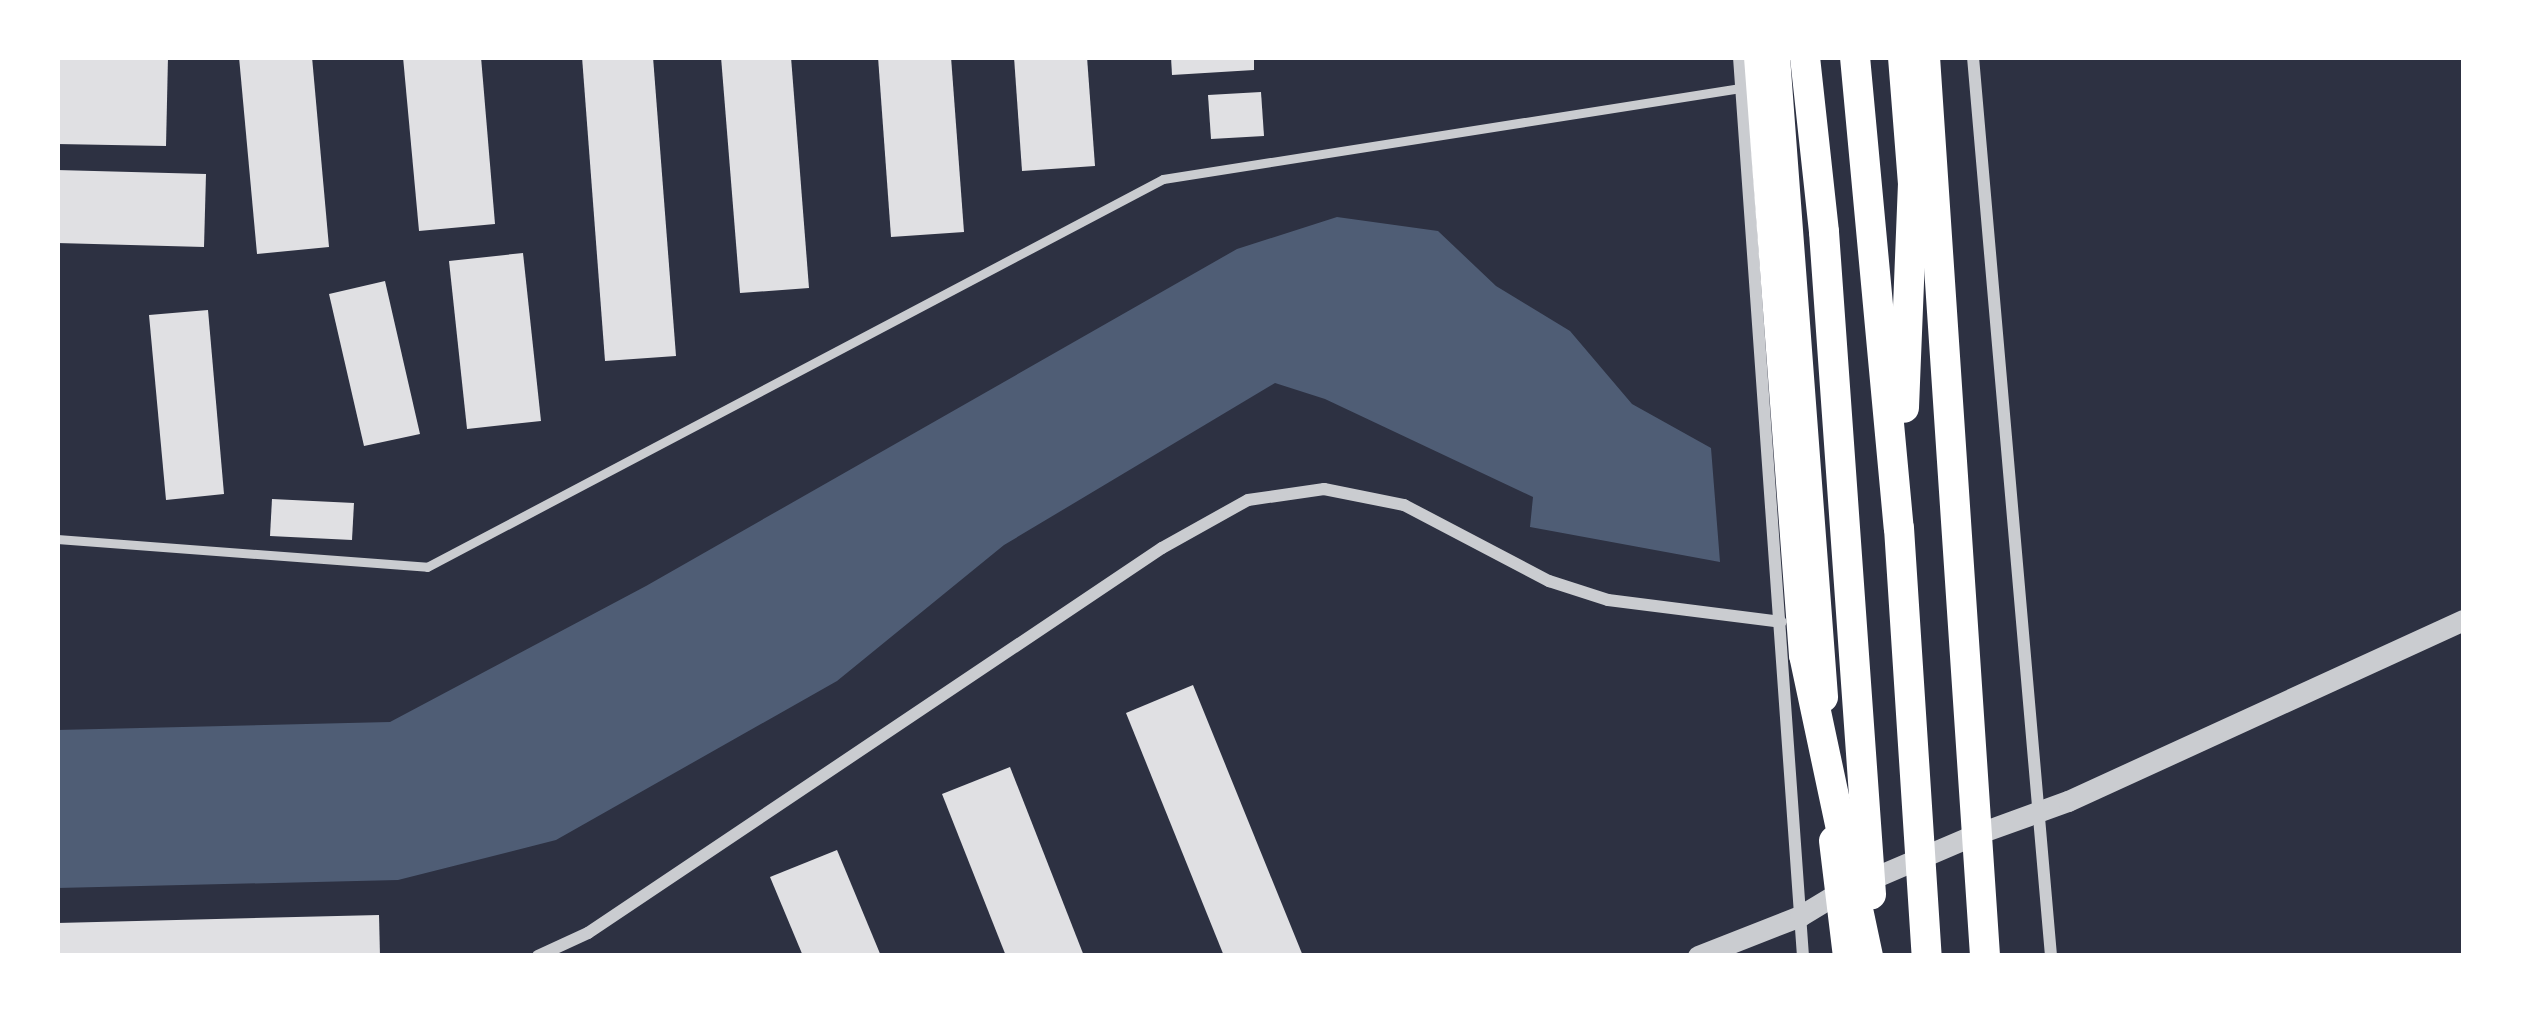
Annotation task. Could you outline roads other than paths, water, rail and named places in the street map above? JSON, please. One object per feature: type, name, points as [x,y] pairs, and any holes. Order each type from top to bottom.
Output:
[{"type":"main road","points":[[1759,57],[1804,655],[1872,956]]},
{"type":"main road","points":[[1805,57],[1824,232],[1872,956]]},
{"type":"main road","points":[[1855,57],[1899,528],[1927,956]]},
{"type":"main road","points":[[1899,528],[1913,184],[1904,57]]},
{"type":"main road","points":[[1925,57],[1985,956]]},
{"type":"main road","points":[[1776,72],[1838,892],[1848,956]]},
{"type":"street","points":[[1739,57],[1804,956]]},
{"type":"street","points":[[1973,57],[2051,956]]},
{"type":"street","points":[[538,956],[588,933],[1108,583],[1248,500],[1324,489],[1404,505],[1549,581],[1608,600],[1781,622]]},
{"type":"street","points":[[1698,956],[1800,916],[1838,892],[2038,813],[2464,620]]},
{"type":"lane","points":[[57,539],[427,567],[1163,179],[1742,87],[1776,72]]},
{"type":"water","points":[[1337,217],[1438,231],[1496,286],[1570,331],[1632,404],[1711,448],[1720,562],[1530,527],[1533,497],[1325,399],[1275,383],[1004,545],[837,681],[556,840],[398,880],[57,888],[57,730],[390,722],[646,586],[1237,249]]}]
